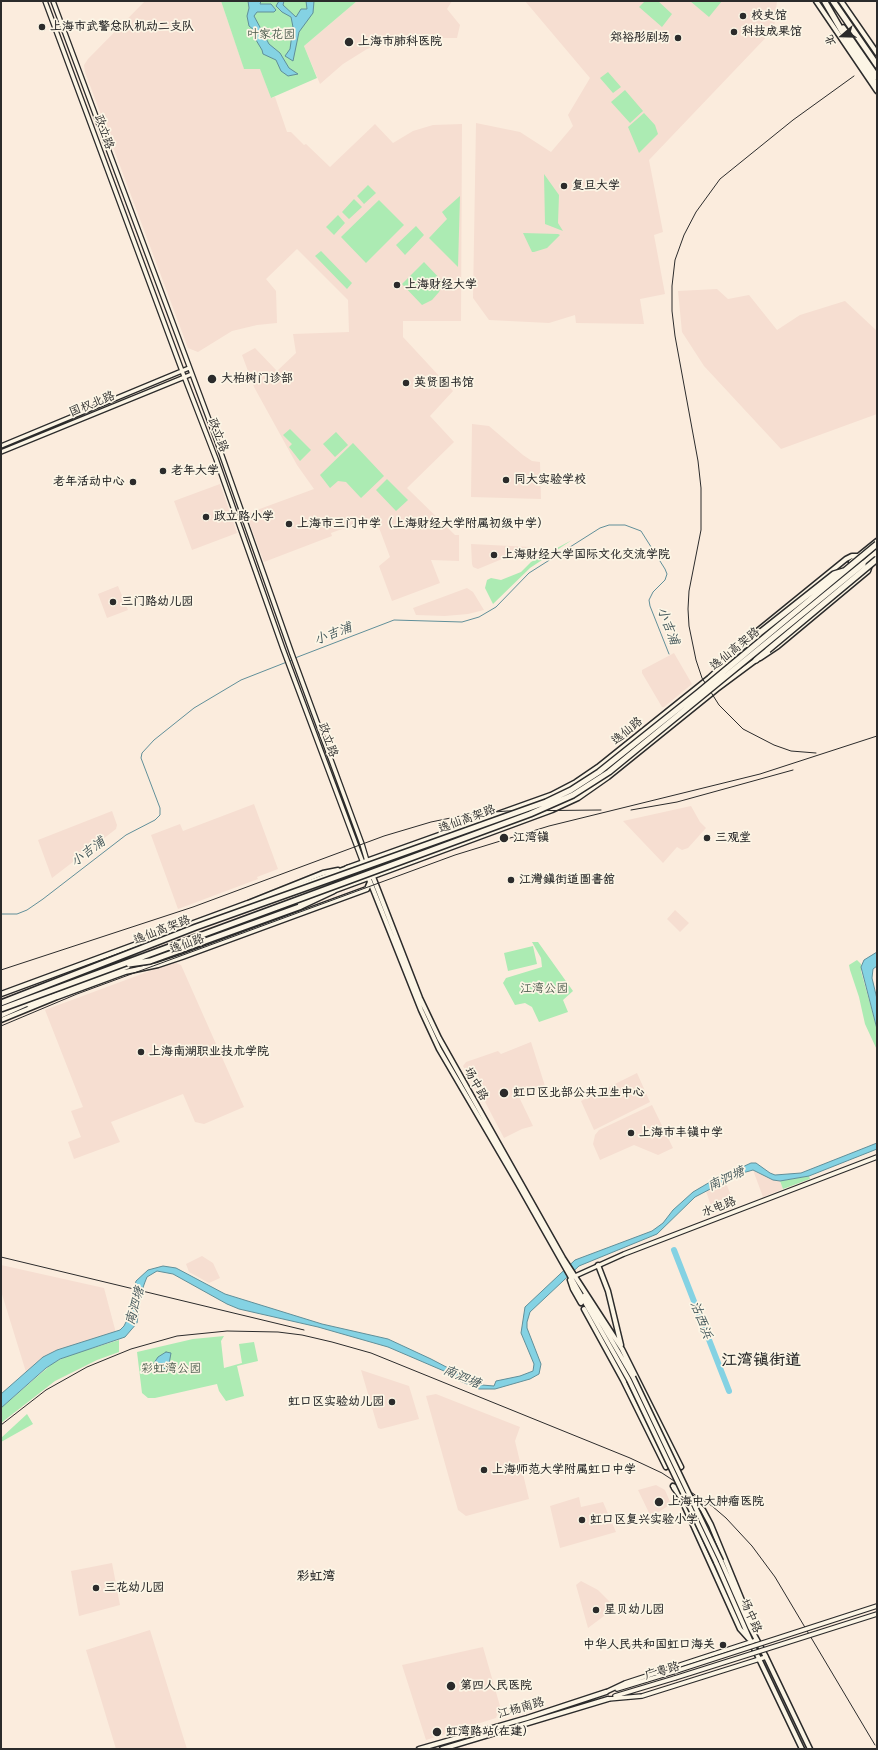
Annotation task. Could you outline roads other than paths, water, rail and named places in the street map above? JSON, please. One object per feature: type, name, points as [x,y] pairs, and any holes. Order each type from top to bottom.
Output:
[{"type":"highway","points":[[824,1],[877,77]]},
{"type":"highway","points":[[824,1],[850,45],[877,86]]},
{"type":"highway","points":[[833,1],[877,64]]},
{"type":"highway","name":"逸仙高架路","points":[[2,1003],[196,927],[546,802],[571,790],[605,768],[847,570],[877,542]]},
{"type":"highway","name":"逸仙高架路","points":[[1,1009],[530,814],[573,795],[605,775],[877,552]]},
{"type":"highway","points":[[863,564],[877,557]]},
{"type":"highway","points":[[756,660],[877,557]]},
{"type":"highway","points":[[745,645],[834,574],[847,570]]},
{"type":"highway","points":[[196,927],[219,916],[349,868]]},
{"type":"highway","points":[[122,965],[150,961],[299,907],[333,891]]},
{"type":"highway","points":[[1,1015],[69,984]]},
{"type":"main road","name":"政立路","points":[[46,1],[184,377],[219,466],[286,656],[365,862],[372,876]]},
{"type":"main road","name":"政立路","points":[[53,1],[192,374],[292,654],[362,844],[368,878]]},
{"type":"main road","points":[[816,1],[877,91]]},
{"type":"main road","points":[[841,1],[877,53]]},
{"type":"main road","name":"国权北路","points":[[1,446],[189,368]]},
{"type":"main road","name":"国权北路","points":[[1,452],[192,374]]},
{"type":"main road","name":"逸仙路","points":[[1,994],[248,903],[323,873],[349,868],[551,795],[576,782],[607,760],[709,678],[745,645],[750,637],[846,559],[852,556],[858,556],[877,542]]},
{"type":"main road","name":"逸仙路","points":[[1,1015],[552,810],[578,798],[608,777],[717,689],[756,660],[766,655],[833,601],[868,571],[870,564],[877,557]]},
{"type":"main road","points":[[709,678],[709,687],[717,689]]},
{"type":"main road","name":"逸仙路","points":[[2,1003],[194,931],[340,874],[349,868]]},
{"type":"main road","points":[[370,883],[372,876]]},
{"type":"main road","name":"场中路","points":[[372,876],[420,998],[439,1038],[629,1380],[716,1562],[751,1642],[802,1749]]},
{"type":"main road","name":"场中路","points":[[368,878],[421,1010],[439,1049],[562,1259]]},
{"type":"main road","name":"逸仙路","points":[[1,1020],[57,997],[125,972],[158,965],[182,957],[367,889],[370,883]]},
{"type":"main road","name":"水电路","points":[[572,1277],[624,1254],[877,1157]]},
{"type":"main road","points":[[598,1265],[608,1291],[622,1349]]},
{"type":"main road","name":"场中路","points":[[572,1277],[584,1290],[622,1349],[681,1467]]},
{"type":"main road","name":"场中路","points":[[572,1277],[573,1289],[623,1380],[666,1467]]},
{"type":"main road","name":"场中路","points":[[584,1290],[586,1298],[633,1377],[721,1561],[750,1627],[810,1749]]},
{"type":"main road","name":"场中路","points":[[751,1642],[740,1628],[680,1496],[673,1486],[686,1492],[695,1501],[711,1525],[757,1640]]},
{"type":"main road","name":"广粤路","points":[[606,1692],[877,1606]]},
{"type":"main road","name":"广粤路","points":[[608,1699],[877,1614]]},
{"type":"main road","name":"广粤路","points":[[606,1692],[625,1683],[757,1640]]},
{"type":"main road","name":"广粤路","points":[[608,1699],[642,1696],[766,1657]]},
{"type":"main road","name":"江杨南路","points":[[419,1749],[500,1724],[527,1718],[606,1692]]},
{"type":"main road","name":"江杨南路","points":[[442,1749],[608,1699]]},
{"type":"water","points":[[248,1],[261,1],[260,4],[271,4],[276,10],[274,12],[257,12],[254,16],[269,44],[280,53],[289,68],[298,74],[288,76],[281,71],[276,60],[263,54],[253,35],[254,30],[249,26],[247,16],[249,8]]},
{"type":"water","points":[[279,1],[284,1],[283,5],[296,17],[301,9],[307,9],[306,1],[314,1],[313,13],[299,32],[293,61],[285,56],[290,49],[293,27],[291,17],[282,12],[276,6]]},
{"type":"water","points":[[877,952],[877,966],[873,969],[872,978],[877,999],[877,1029],[861,967],[864,960]]},
{"type":"water","name":"南泗塘","points":[[877,1143],[877,1149],[809,1176],[780,1181],[773,1180],[753,1170],[739,1174],[695,1197],[657,1234],[579,1266],[530,1312],[527,1328],[541,1364],[539,1374],[530,1379],[495,1389],[479,1389],[460,1381],[444,1371],[388,1347],[318,1327],[239,1309],[227,1304],[173,1274],[157,1271],[147,1277],[141,1293],[137,1323],[125,1337],[60,1359],[46,1368],[1,1408],[1,1394],[43,1357],[57,1350],[120,1330],[124,1326],[129,1316],[136,1281],[148,1270],[163,1266],[176,1268],[225,1294],[322,1324],[388,1339],[482,1385],[494,1386],[496,1381],[520,1376],[533,1371],[534,1364],[521,1333],[525,1307],[575,1260],[652,1231],[663,1223],[673,1210],[693,1192],[710,1182],[751,1163],[756,1163],[775,1175],[801,1173]]},
{"type":"water","points":[[166,1352],[171,1353],[169,1364],[163,1370],[159,1371],[155,1368],[154,1363],[158,1357]]},
{"type":"waterway","name":"小吉浦","points":[[295,658],[394,620],[462,622],[479,617],[496,607],[529,573],[600,528],[609,525],[625,525],[641,531],[665,569],[667,574],[665,580],[653,592],[649,600],[669,654]]},
{"type":"waterway","name":"小吉浦","points":[[1,914],[17,914],[27,910],[126,835],[155,820],[160,815],[160,808],[141,758],[142,753],[154,740],[194,708],[241,680],[292,660]]},
{"type":"waterway","name":"沽西浜","points":[[674,1250],[729,1391]]},
{"type":"railway","points":[[816,753],[791,751],[774,745],[743,729],[719,705],[702,678],[696,660],[689,626],[688,609],[689,591],[701,530],[701,488],[698,461],[675,336],[672,311],[672,286],[675,260],[684,235],[696,212],[720,179],[793,120],[854,76]]},
{"type":"railway","points":[[1,1026],[77,994],[455,855],[549,826],[760,774],[877,736]]},
{"type":"railway","points":[[631,810],[677,802],[793,770]]},
{"type":"railway","points":[[1,970],[193,907],[384,836],[431,822],[470,814],[507,811],[601,810]]},
{"type":"railway","points":[[1,1257],[304,1330]]},
{"type":"railway","points":[[1,1425],[46,1390],[87,1367],[131,1349],[177,1336],[227,1331],[278,1332],[302,1335],[371,1353],[630,1458],[662,1473],[712,1506],[726,1518],[752,1546],[775,1577],[875,1745]]},
{"type":"place","name":"校史馆","points":[[743,16]]},
{"type":"place","name":"上海市武警总队机动二支队","points":[[42,27]]},
{"type":"place","name":"科技成果馆","points":[[734,32]]},
{"type":"place","name":"郑裕彤剧场‌","points":[[678,38]]},
{"type":"place","name":"上海市肺科医院","points":[[349,42]]},
{"type":"place","name":"复旦大学","points":[[564,186]]},
{"type":"place","name":"上海财经大学","points":[[397,285]]},
{"type":"place","name":"大柏树门诊部","points":[[212,379]]},
{"type":"place","name":"英贤图书馆","points":[[406,383]]},
{"type":"place","name":"老年大学","points":[[163,471]]},
{"type":"place","name":"同大实验学校","points":[[506,480]]},
{"type":"place","name":"老年活动中心","points":[[133,482]]},
{"type":"place","name":"政立路小学","points":[[206,517]]},
{"type":"place","name":"上海市三门中学（上海财经大学附属初级中学）","points":[[289,524]]},
{"type":"place","name":"上海财经大学国际文化交流学院","points":[[494,555]]},
{"type":"place","name":"三门路幼儿园","points":[[113,602]]},
{"type":"place","name":"江湾镇","points":[[504,838]]},
{"type":"place","name":"三观堂","points":[[707,838]]},
{"type":"place","name":"江灣鎮街道圖書舘","points":[[511,880]]},
{"type":"place","name":"上海南湖职业技术学院","points":[[141,1052]]},
{"type":"place","name":"虹口区北部公共卫生中心","points":[[504,1093]]},
{"type":"place","name":"上海市丰镇中学","points":[[631,1133]]},
{"type":"place","name":"虹口区实验幼儿园","points":[[392,1402]]},
{"type":"place","name":"上海师范大学附属虹口中学","points":[[484,1470]]},
{"type":"place","name":"上海中大肿瘤医院","points":[[659,1502]]},
{"type":"place","name":"虹口区复兴实验小学","points":[[582,1520]]},
{"type":"place","name":"三花幼儿园","points":[[96,1588]]},
{"type":"place","name":"星贝幼儿园","points":[[596,1610]]},
{"type":"place","name":"中华人民共和国虹口海关","points":[[723,1645]]},
{"type":"place","name":"第四人民医院","points":[[451,1686]]},
{"type":"place","name":"虹湾路站(在建）","points":[[437,1732]]},
{"type":"district","name":"江湾镇街道","points":[[761,1360]]},
{"type":"district","name":"彩虹湾","points":[[316,1576]]},
{"type":"park label","name":"叶家花园","points":[[271,35]]},
{"type":"park label","name":"江湾公园","points":[[544,989]]},
{"type":"park label","name":"彩虹湾公园","points":[[171,1369]]}]
